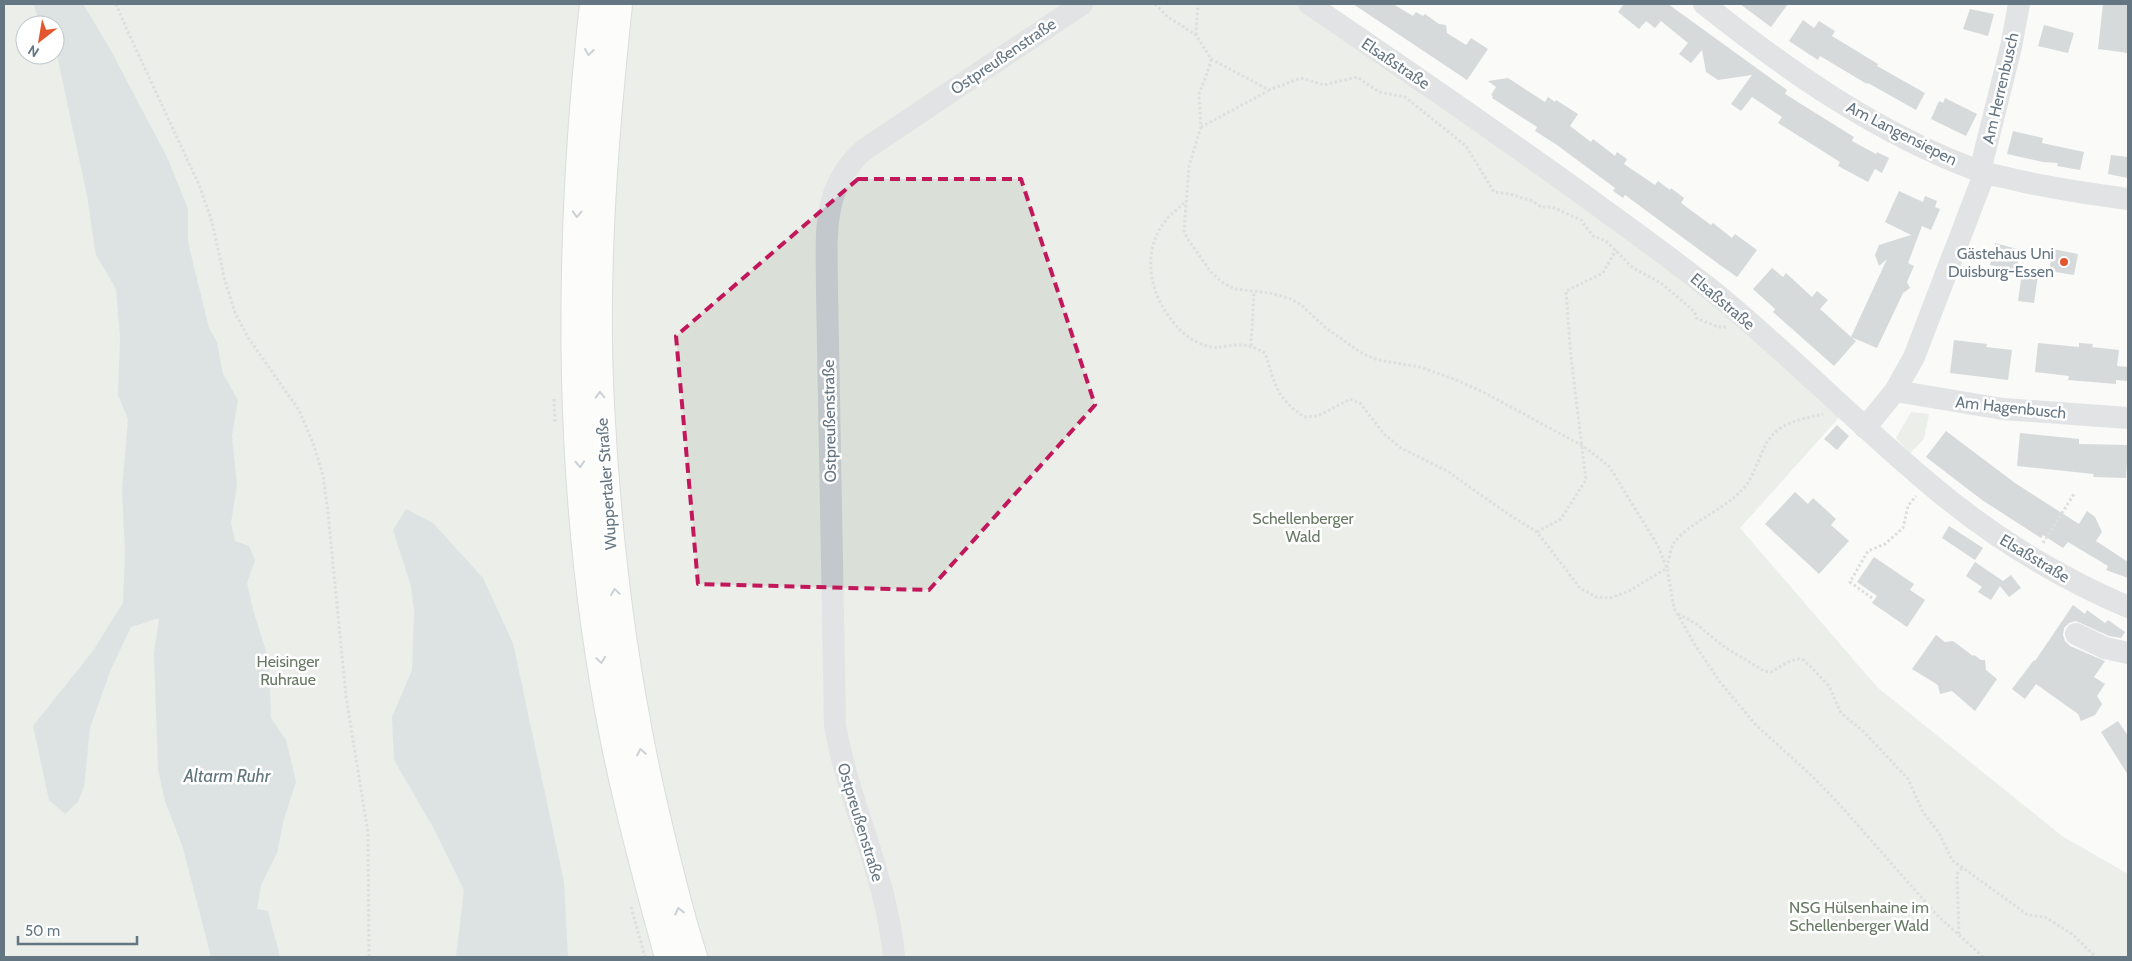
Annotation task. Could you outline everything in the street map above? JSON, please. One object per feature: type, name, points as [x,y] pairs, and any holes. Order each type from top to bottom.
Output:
[{"type":"main road","name":"Wuppertaler Straße","points":[[594,4],[585,85],[576,232],[574,333],[582,500],[601,661],[614,737],[645,868],[669,957]]},
{"type":"main road","name":"Wuppertaler Straße","points":[[618,4],[604,152],[600,226],[598,318],[600,404],[605,478],[613,577],[640,749],[682,926],[692,957]]},
{"type":"street","name":"Ostpreußenstraße","points":[[894,957],[885,899],[845,774],[835,724],[827,290],[827,227],[830,202],[841,174],[851,160],[1082,4]]},
{"type":"street","name":"Elsaßstraße","points":[[1309,4],[1470,115],[1661,251],[1752,325],[1864,428],[1966,513],[2033,558],[2092,591],[2128,607]]},
{"type":"street","name":"Am Langensiepen","points":[[1704,4],[1806,80],[1841,103],[1933,151],[1983,172],[2078,193],[2128,199]]},
{"type":"street","name":"Am Herrenbusch","points":[[1864,428],[1895,391],[1920,344],[1983,172],[2019,4]]},
{"type":"street","name":"Am Hagenbusch","points":[[1895,391],[2003,409],[2128,418]]},
{"type":"street","points":[[2076,634],[2105,648],[2128,653]]},
{"type":"path","points":[[116,4],[200,186],[212,222],[225,281],[235,313],[249,339],[299,410],[313,443],[322,475],[328,513],[346,696],[368,833],[369,957]]},
{"type":"path","points":[[1154,4],[1168,17],[1196,34],[1210,59],[1269,90]]},
{"type":"path","points":[[1196,34],[1198,4]]},
{"type":"path","points":[[1210,59],[1209,68],[1199,94],[1201,127],[1189,166],[1184,231],[1211,272],[1223,283],[1235,289],[1281,295],[1300,304],[1326,328],[1363,354],[1378,360],[1420,368],[1454,379],[1485,393],[1583,446],[1609,466],[1658,546],[1667,568],[1671,597],[1676,613],[1704,658],[1741,708],[1756,725],[1820,784],[1936,914],[1983,957]]},
{"type":"path","points":[[1201,127],[1269,90],[1301,78],[1324,85],[1357,76],[1379,92],[1405,97],[1466,146],[1494,192],[1510,194],[1532,201],[1541,207],[1552,207],[1581,220],[1593,236],[1606,240],[1633,268],[1662,283],[1695,312],[1696,318],[1718,327],[1752,325]]},
{"type":"path","points":[[1185,202],[1167,219],[1157,233],[1150,257],[1154,290],[1160,304],[1179,331],[1198,342],[1218,349],[1236,345],[1250,346],[1265,353],[1277,390],[1286,404],[1304,417],[1318,416],[1350,400],[1360,403],[1384,434],[1401,448],[1447,470],[1508,514],[1537,532],[1580,588],[1596,597],[1610,598],[1629,591],[1667,568],[1673,544],[1680,535],[1726,504],[1743,490],[1752,477],[1768,442],[1778,430],[1792,422],[1842,408]]},
{"type":"path","points":[[1537,532],[1560,519],[1586,480],[1571,357],[1566,291],[1603,273],[1616,250]]},
{"type":"path","points":[[1250,346],[1254,292]]},
{"type":"path","points":[[1872,598],[1850,582],[1868,552],[1885,544],[1903,528],[1908,506],[1928,483]]},
{"type":"path","points":[[2033,558],[2074,494]]},
{"type":"path","points":[[1676,613],[1695,622],[1723,646],[1764,671],[1771,672],[1797,659],[1802,659],[1810,664],[1829,686],[1841,713],[1870,738],[1908,779],[1924,812],[1939,833],[1952,860],[2028,915],[2044,917],[2072,934],[2096,957]]},
{"type":"path","points":[[1959,934],[1957,874],[1962,868]]},
{"type":"highlighted area","points":[[858,179],[1021,179],[1095,405],[929,590],[698,584],[676,336]]},
{"type":"green space","points":[[4,4],[1302,4],[1659,253],[1844,412],[1740,528],[1877,687],[2062,836],[2128,874],[2128,957],[4,957]]},
{"type":"green space","points":[[1911,412],[1929,414],[1924,439],[1910,453],[1896,438]]},
{"type":"water","name":"Altarm Ruhr","points":[[34,4],[83,4],[109,47],[167,157],[188,209],[188,242],[209,328],[217,342],[223,374],[238,400],[232,436],[237,485],[231,523],[235,541],[249,546],[255,560],[247,583],[253,610],[269,660],[271,718],[286,740],[296,782],[284,819],[277,853],[261,885],[257,909],[268,911],[280,957],[211,957],[183,848],[165,801],[158,770],[154,653],[159,618],[131,627],[111,669],[90,728],[84,787],[78,802],[65,814],[49,800],[33,726],[93,651],[123,603],[125,553],[122,490],[128,419],[118,395],[120,336],[116,289],[96,255],[87,196],[59,65],[65,65],[65,15],[37,15]]},
{"type":"water","points":[[406,509],[433,523],[483,578],[513,643],[564,882],[568,957],[456,957],[464,890],[433,827],[394,760],[392,717],[412,670],[414,611],[411,586],[393,530]]},
{"type":"building","points":[[1353,4],[1393,4],[1413,16],[1416,12],[1423,16],[1425,14],[1439,24],[1446,25],[1447,33],[1466,45],[1471,38],[1488,49],[1467,80]]},
{"type":"building","points":[[1624,4],[1668,4],[1787,90],[1785,94],[1854,137],[1852,141],[1876,154],[1877,152],[1889,158],[1882,173],[1875,169],[1868,182],[1838,166],[1840,162],[1778,123],[1782,117],[1752,97],[1741,111],[1731,104],[1752,75],[1718,80],[1706,72],[1702,50],[1691,63],[1679,54],[1688,43],[1661,21],[1655,28],[1646,21],[1639,29],[1618,12]]},
{"type":"building","points":[[1740,4],[1788,4],[1771,27]]},
{"type":"building","points":[[2103,4],[2128,5],[2128,53],[2098,49]]},
{"type":"building","points":[[1970,9],[1994,14],[1988,36],[1963,29]]},
{"type":"building","points":[[1803,20],[1814,28],[1819,21],[1835,31],[1832,36],[1878,64],[1877,66],[1925,93],[1916,110],[1820,56],[1818,60],[1789,41]]},
{"type":"building","points":[[2044,25],[2074,33],[2068,53],[2038,46]]},
{"type":"building","points":[[1508,78],[1545,102],[1548,97],[1578,114],[1570,126],[1591,142],[1593,139],[1615,156],[1617,152],[1627,159],[1624,164],[1655,185],[1658,181],[1670,190],[1671,188],[1684,198],[1681,203],[1711,225],[1713,223],[1732,238],[1735,234],[1757,250],[1738,276],[1720,265],[1625,195],[1623,198],[1613,191],[1615,188],[1535,131],[1537,127],[1492,98],[1493,96],[1491,95],[1496,87],[1488,81]]},
{"type":"building","points":[[1945,98],[1977,114],[1966,136],[1931,119],[1939,101],[1943,103]]},
{"type":"building","points":[[2013,131],[2043,138],[2042,143],[2084,152],[2080,170],[2057,166],[2058,163],[2043,162],[2007,154]]},
{"type":"building","points":[[2111,155],[2128,157],[2128,178],[2108,174]]},
{"type":"building","points":[[1899,191],[1923,202],[1925,196],[1937,201],[1935,207],[1940,209],[1931,230],[1922,226],[1908,263],[1914,266],[1907,282],[1910,288],[1903,293],[1877,348],[1851,337],[1887,259],[1879,266],[1875,255],[1879,245],[1911,235],[1885,222]]},
{"type":"building","points":[[1995,243],[2021,250],[2016,271],[1990,265]]},
{"type":"building","name":"Gästehaus Uni Duisburg-Essen","points":[[2053,249],[2078,254],[2074,275],[2049,271]]},
{"type":"building","points":[[1772,268],[1783,277],[1786,273],[1812,297],[1817,291],[1828,300],[1820,309],[1856,341],[1834,366],[1773,312],[1775,309],[1753,289]]},
{"type":"building","points":[[2022,272],[2038,275],[2034,303],[2018,301]]},
{"type":"building","points":[[1954,340],[1987,344],[1986,347],[2012,350],[2008,380],[1950,373]]},
{"type":"building","points":[[2038,343],[2079,347],[2079,343],[2093,344],[2092,347],[2119,350],[2117,366],[2128,367],[2128,381],[2116,380],[2116,384],[2068,380],[2069,376],[2035,372]]},
{"type":"building","points":[[1837,425],[1849,436],[1837,450],[1824,439]]},
{"type":"building","points":[[1946,431],[2015,483],[2079,524],[2087,511],[2095,517],[2102,532],[2096,541],[2128,562],[2128,578],[2106,570],[2108,566],[2068,542],[2063,548],[2043,535],[2041,538],[1982,500],[1926,457]]},
{"type":"building","points":[[2020,433],[2079,439],[2079,444],[2128,445],[2126,478],[2093,477],[2094,474],[2017,466]]},
{"type":"building","points":[[1795,492],[1808,504],[1813,498],[1836,519],[1831,525],[1849,541],[1819,574],[1765,524]]},
{"type":"building","points":[[1949,526],[1983,548],[1975,560],[1942,538]]},
{"type":"building","points":[[1874,557],[1914,584],[1910,590],[1925,600],[1907,627],[1872,603],[1877,596],[1857,582]]},
{"type":"building","points":[[1975,562],[2003,581],[2011,575],[2021,588],[2009,597],[2000,586],[1991,600],[1978,592],[1982,587],[1966,576]]},
{"type":"building","points":[[2073,605],[2085,614],[2087,610],[2105,623],[2108,620],[2125,632],[2121,638],[2109,636],[2076,621],[2069,623],[2064,628],[2063,635],[2065,641],[2070,646],[2105,661],[2094,677],[2105,684],[2097,696],[2102,704],[2095,715],[2081,721],[2078,714],[2036,684],[2025,699],[2012,689],[2035,661]]},
{"type":"building","points":[[1936,635],[1945,642],[1953,641],[1973,656],[1985,660],[1986,670],[1997,679],[1975,711],[1952,691],[1940,694],[1938,685],[1912,669]]},
{"type":"building","points":[[2118,721],[2128,736],[2128,775],[2101,732]]},
{"type":"place","name":"Gästehaus Uni Duisburg-Essen","points":[[2064,262]]},
{"type":"park label","name":"Schellenberger Wald","points":[[1303,527]]},
{"type":"park label","name":"Heisinger Ruhraue","points":[[288,670]]},
{"type":"park label","name":"NSG Hülsenhaine im Schellenberger Wald","points":[[1859,916]]}]
